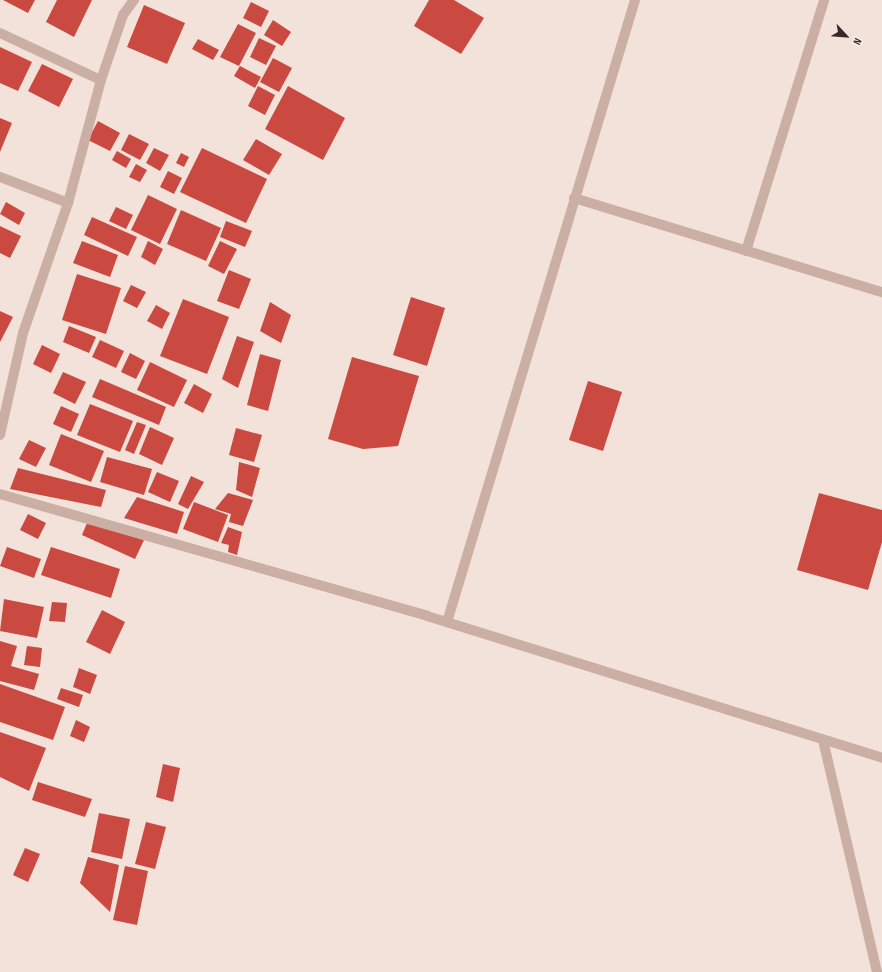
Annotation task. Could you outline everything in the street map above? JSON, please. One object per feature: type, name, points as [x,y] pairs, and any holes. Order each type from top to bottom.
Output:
[{"type":"street","points":[[0,435],[23,333],[68,203],[101,80],[123,15],[134,0]]},
{"type":"street","points":[[447,622],[634,0]]},
{"type":"street","points":[[746,251],[824,0]]},
{"type":"street","points":[[0,33],[101,80]]},
{"type":"street","points":[[0,177],[68,203]]},
{"type":"street","points":[[574,198],[882,292]]},
{"type":"street","points":[[0,494],[447,622],[882,758]]},
{"type":"street","points":[[823,740],[877,972]]},
{"type":"building","points":[[3,0],[35,0],[28,13]]},
{"type":"building","points":[[57,0],[92,0],[74,37],[46,22]]},
{"type":"building","points":[[429,0],[454,0],[484,18],[461,54],[414,26]]},
{"type":"building","points":[[251,2],[269,11],[261,27],[243,18]]},
{"type":"building","points":[[144,5],[185,23],[167,64],[127,47]]},
{"type":"building","points":[[273,20],[291,32],[282,46],[264,35]]},
{"type":"building","points":[[238,24],[256,33],[239,66],[220,57]]},
{"type":"building","points":[[259,38],[276,46],[266,65],[250,57]]},
{"type":"building","points":[[198,39],[219,50],[213,60],[192,49]]},
{"type":"building","points":[[0,47],[32,62],[18,91],[0,83]]},
{"type":"building","points":[[273,58],[292,68],[279,92],[260,82]]},
{"type":"building","points":[[42,64],[73,79],[59,107],[28,91]]},
{"type":"building","points":[[240,66],[261,77],[255,88],[234,76]]},
{"type":"building","points":[[258,86],[275,95],[265,115],[248,106]]},
{"type":"building","points":[[288,86],[345,118],[323,160],[265,129]]},
{"type":"building","points":[[0,118],[12,123],[0,152]]},
{"type":"building","points":[[98,121],[120,133],[110,151],[88,140]]},
{"type":"building","points":[[129,134],[149,144],[140,160],[121,150]]},
{"type":"building","points":[[256,139],[282,154],[269,175],[243,160]]},
{"type":"building","points":[[154,148],[169,155],[160,171],[146,163]]},
{"type":"building","points":[[202,148],[267,179],[246,223],[180,192]]},
{"type":"building","points":[[117,151],[131,159],[126,168],[112,160]]},
{"type":"building","points":[[181,153],[189,157],[184,167],[176,163]]},
{"type":"building","points":[[136,164],[147,170],[140,182],[129,177]]},
{"type":"building","points":[[168,171],[182,178],[174,194],[160,187]]},
{"type":"building","points":[[148,195],[177,209],[160,244],[131,230]]},
{"type":"building","points":[[6,202],[25,213],[19,225],[0,214]]},
{"type":"building","points":[[116,207],[133,215],[126,229],[109,221]]},
{"type":"building","points":[[181,210],[221,228],[206,261],[167,244]]},
{"type":"building","points":[[92,217],[137,237],[128,256],[84,235]]},
{"type":"building","points":[[226,221],[252,231],[245,247],[220,237]]},
{"type":"building","points":[[0,226],[21,236],[10,258],[0,253]]},
{"type":"building","points":[[82,241],[118,255],[110,277],[73,263]]},
{"type":"building","points":[[148,241],[163,249],[155,265],[141,257]]},
{"type":"building","points":[[220,241],[237,249],[224,274],[208,266]]},
{"type":"building","points":[[229,270],[251,279],[239,309],[217,301]]},
{"type":"building","points":[[77,274],[121,288],[106,334],[62,320]]},
{"type":"building","points":[[131,285],[146,292],[137,308],[123,301]]},
{"type":"building","points":[[411,297],[445,308],[427,366],[393,355]]},
{"type":"building","points":[[183,299],[229,317],[207,374],[160,356]]},
{"type":"building","points":[[270,302],[291,315],[281,343],[260,331]]},
{"type":"building","points":[[156,305],[170,313],[162,329],[147,321]]},
{"type":"building","points":[[0,311],[13,317],[0,342]]},
{"type":"building","points":[[69,326],[96,337],[89,353],[63,342]]},
{"type":"building","points":[[237,336],[254,342],[238,388],[222,379]]},
{"type":"building","points":[[100,340],[124,351],[116,368],[92,357]]},
{"type":"building","points":[[42,345],[60,354],[51,373],[33,364]]},
{"type":"building","points":[[130,353],[145,361],[136,379],[121,372]]},
{"type":"building","points":[[260,354],[281,360],[268,411],[247,405]]},
{"type":"building","points":[[352,357],[419,376],[398,446],[363,449],[328,439]]},
{"type":"building","points":[[150,362],[187,380],[174,407],[137,390]]},
{"type":"building","points":[[63,372],[86,382],[75,404],[53,393]]},
{"type":"building","points":[[100,379],[166,407],[159,425],[92,397]]},
{"type":"building","points":[[588,381],[622,392],[603,451],[569,440]]},
{"type":"building","points":[[194,384],[212,394],[203,413],[184,403]]},
{"type":"building","points":[[90,404],[133,421],[120,452],[77,435]]},
{"type":"building","points":[[61,406],[79,414],[71,432],[53,424]]},
{"type":"building","points":[[137,422],[146,425],[134,454],[125,450]]},
{"type":"building","points":[[150,427],[174,438],[162,465],[139,454]]},
{"type":"building","points":[[236,428],[262,435],[254,462],[229,455]]},
{"type":"building","points":[[61,434],[104,451],[91,482],[49,465]]},
{"type":"building","points":[[29,440],[46,448],[36,467],[19,459]]},
{"type":"building","points":[[107,457],[152,469],[144,495],[100,482]]},
{"type":"building","points":[[239,462],[260,468],[252,497],[236,490]]},
{"type":"building","points":[[18,468],[106,490],[101,507],[10,489]]},
{"type":"building","points":[[157,472],[179,481],[170,502],[148,492]]},
{"type":"building","points":[[191,476],[204,482],[188,509],[178,504]]},
{"type":"building","points":[[228,493],[253,500],[243,526],[229,522],[231,514],[215,509]]},
{"type":"building","points":[[819,493],[882,510],[882,542],[868,590],[797,570]]},
{"type":"building","points":[[137,497],[184,512],[177,534],[124,518]]},
{"type":"building","points":[[194,502],[228,515],[218,542],[183,529]]},
{"type":"building","points":[[28,514],[46,523],[38,539],[20,530]]},
{"type":"building","points":[[87,523],[144,540],[135,559],[82,535]]},
{"type":"building","points":[[228,527],[242,532],[237,555],[228,552],[229,545],[221,543]]},
{"type":"building","points":[[7,547],[41,559],[34,578],[0,566]]},
{"type":"building","points":[[51,547],[120,569],[111,598],[41,575]]},
{"type":"building","points":[[4,599],[44,607],[37,638],[0,631]]},
{"type":"building","points":[[52,602],[67,603],[65,622],[49,621]]},
{"type":"building","points":[[102,610],[125,622],[110,654],[86,642]]},
{"type":"building","points":[[0,641],[17,646],[11,666],[39,674],[34,690],[0,681]]},
{"type":"building","points":[[27,646],[42,648],[40,667],[24,665]]},
{"type":"building","points":[[79,668],[97,675],[90,694],[73,687]]},
{"type":"building","points":[[0,684],[65,707],[53,740],[0,722]]},
{"type":"building","points":[[61,688],[83,695],[79,707],[57,699]]},
{"type":"building","points":[[76,720],[90,727],[84,742],[70,736]]},
{"type":"building","points":[[0,732],[46,748],[29,791],[0,777]]},
{"type":"building","points":[[163,764],[180,768],[173,802],[156,797]]},
{"type":"building","points":[[38,782],[92,799],[85,817],[32,800]]},
{"type":"building","points":[[99,813],[130,819],[122,859],[91,852]]},
{"type":"building","points":[[146,822],[166,827],[155,869],[135,864]]},
{"type":"building","points":[[25,848],[40,854],[28,882],[13,875]]},
{"type":"building","points":[[88,857],[119,865],[110,912],[80,883]]},
{"type":"building","points":[[125,866],[148,871],[137,925],[113,920]]}]
